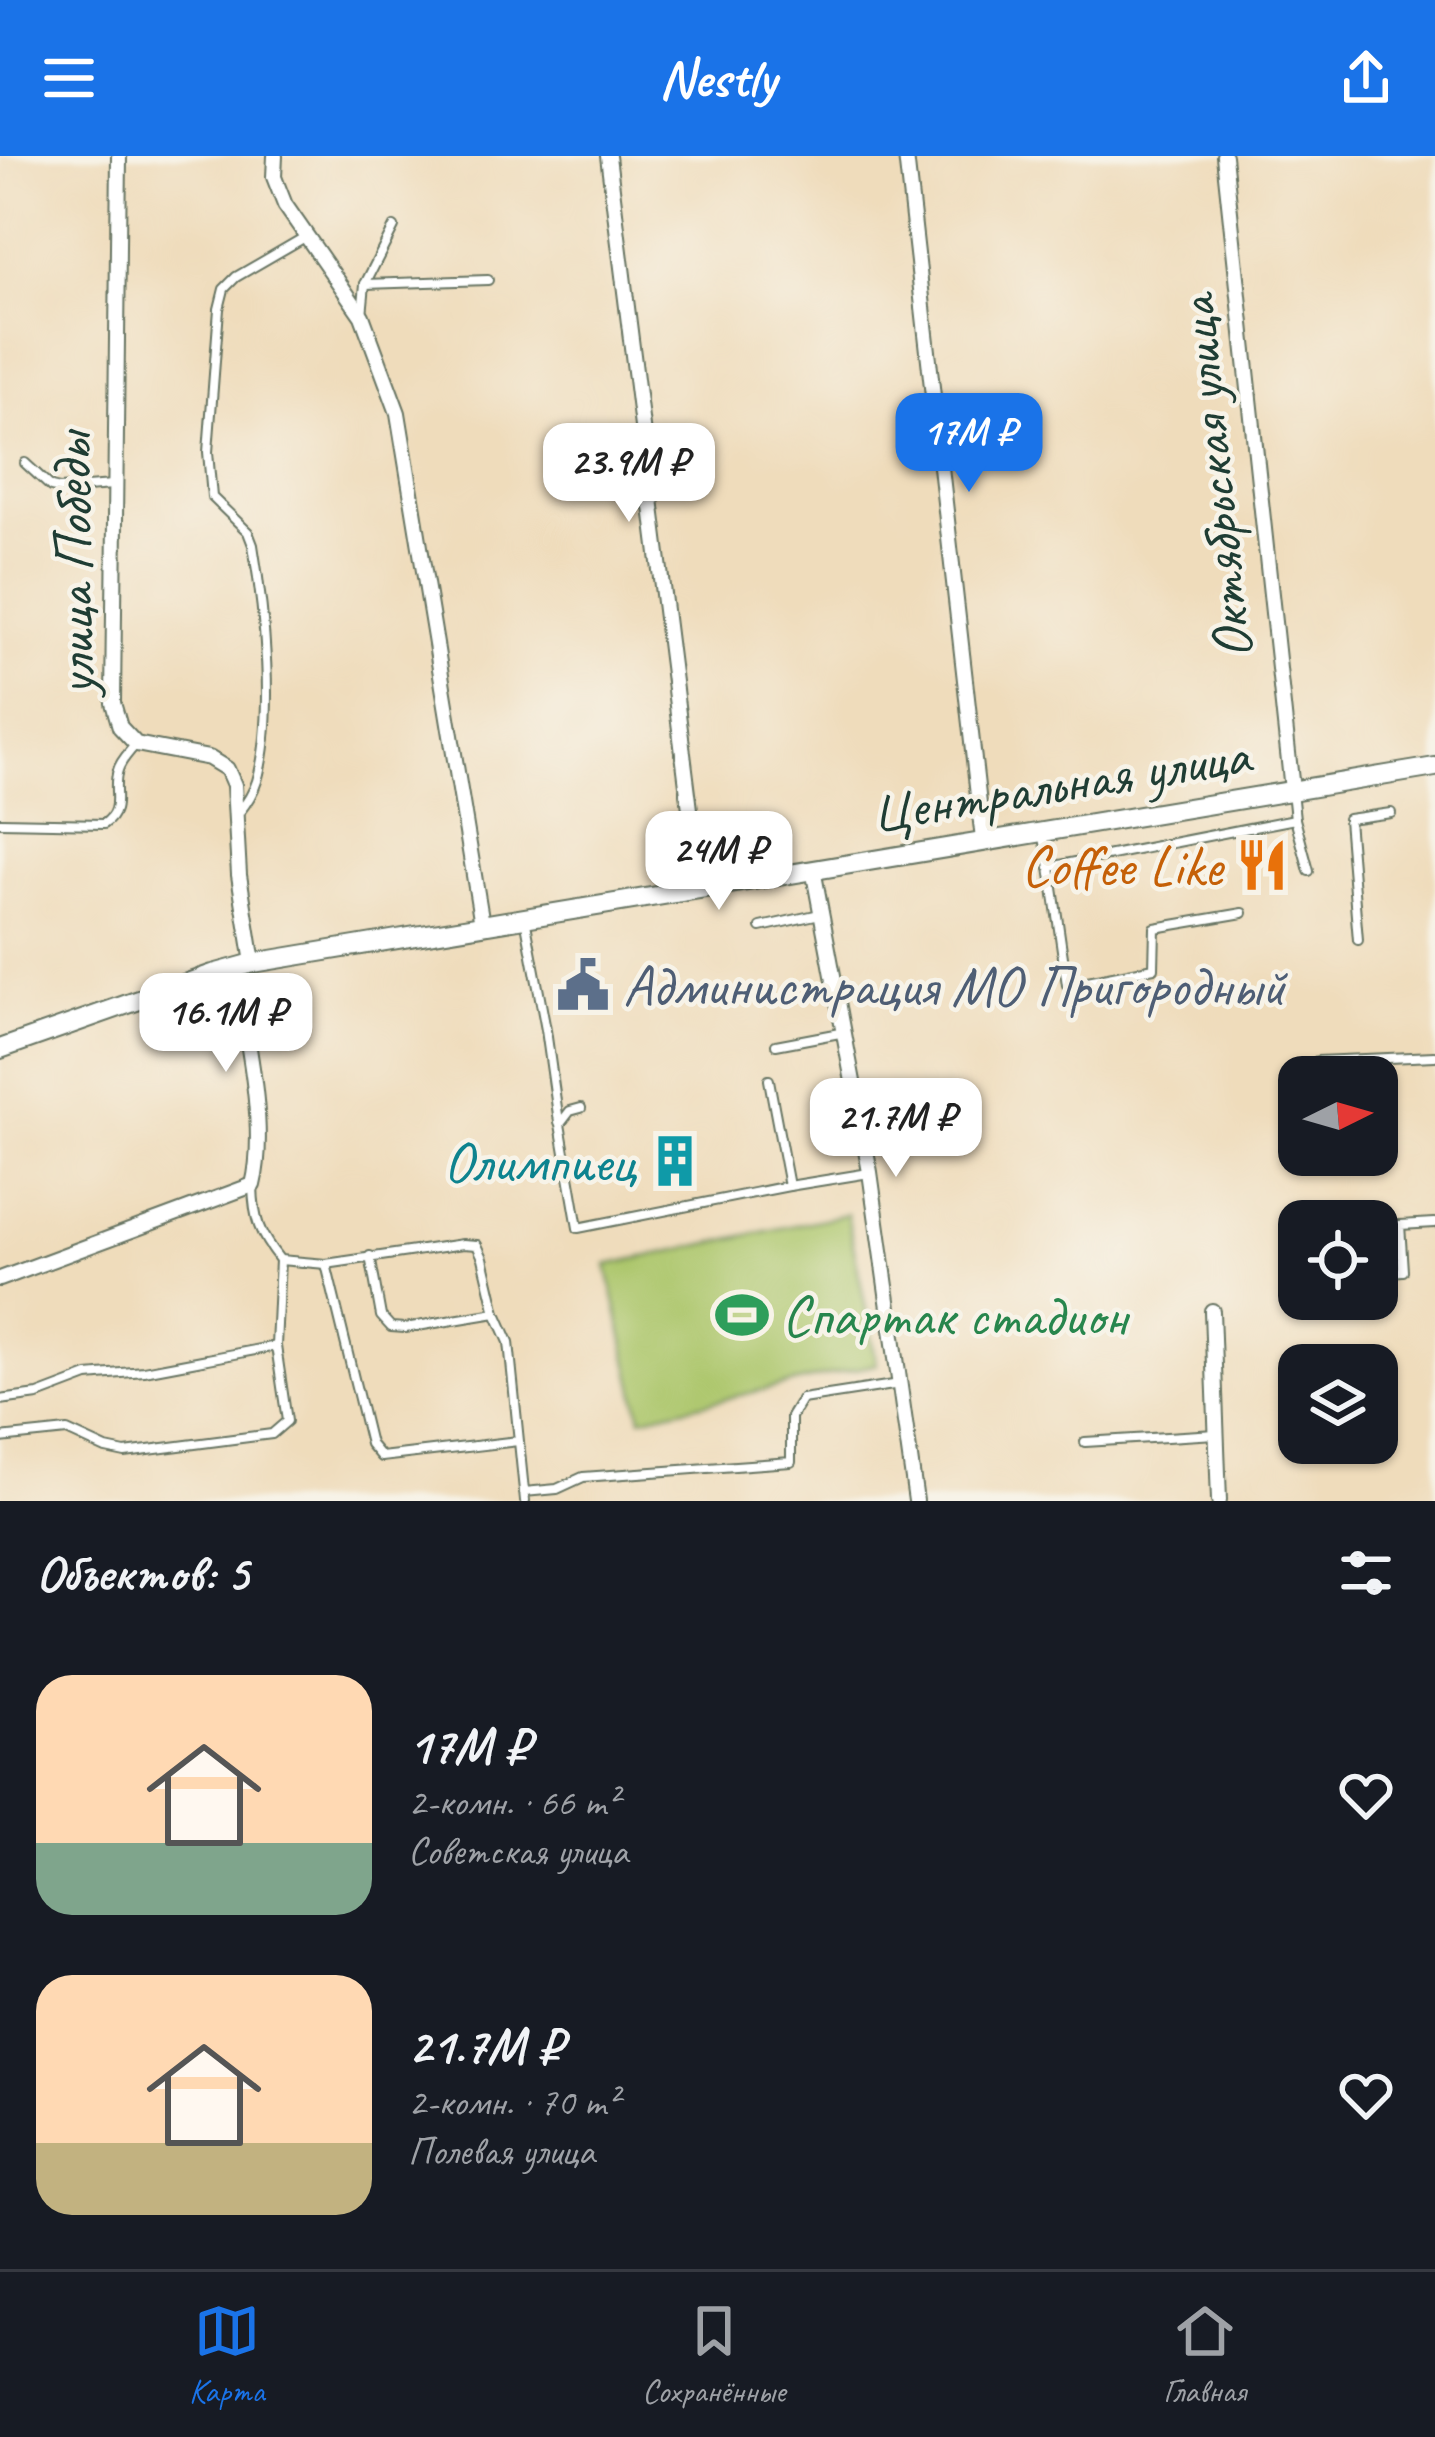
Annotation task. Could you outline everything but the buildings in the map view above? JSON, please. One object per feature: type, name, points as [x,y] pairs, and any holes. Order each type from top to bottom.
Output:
[{"type":"street","name":"улица Победы","points":[[119,156],[113,704],[120,727],[136,744],[209,758],[227,769],[234,785],[259,1128],[253,1185]]},
{"type":"street","points":[[275,156],[274,177],[285,205],[362,316],[398,412],[482,924]]},
{"type":"street","points":[[608,156],[713,893]]},
{"type":"street","points":[[906,156],[983,841]]},
{"type":"street","name":"Октябрьская улица","points":[[1224,156],[1292,790]]},
{"type":"street","name":"Центральная улица","points":[[0,1049],[244,965],[525,917],[713,893],[813,869],[1435,767]]},
{"type":"street","points":[[813,869],[870,1172],[916,1501]]},
{"type":"street","points":[[0,1279],[253,1185]]},
{"type":"street","points":[[1212,1311],[1220,1501]]},
{"type":"lane","points":[[362,316],[365,284],[394,227]]},
{"type":"lane","points":[[236,816],[257,782],[266,695],[253,545],[248,532],[212,497],[208,452],[219,309],[224,289],[236,278],[306,236]]},
{"type":"lane","points":[[365,284],[488,280]]},
{"type":"lane","points":[[25,464],[51,487],[60,489],[115,484]]},
{"type":"lane","points":[[0,822],[104,824],[114,817],[118,802],[116,774],[136,744]]},
{"type":"lane","points":[[1292,790],[1309,872]]},
{"type":"lane","points":[[1358,940],[1348,819],[1391,813]]},
{"type":"lane","points":[[1051,867],[1295,819]]},
{"type":"lane","points":[[1042,831],[1067,985],[1154,968],[1155,928],[1243,913]]},
{"type":"lane","points":[[761,927],[821,913]]},
{"type":"lane","points":[[525,917],[578,1228],[870,1172]]},
{"type":"lane","points":[[776,1045],[845,1032]]},
{"type":"lane","points":[[1398,1058],[1435,1057]]},
{"type":"lane","points":[[769,1080],[789,1186]]},
{"type":"lane","points":[[560,1124],[570,1111],[581,1108]]},
{"type":"lane","points":[[0,1438],[67,1430],[125,1453],[272,1434],[286,1421],[276,1346],[280,1260],[257,1226],[253,1185]]},
{"type":"lane","points":[[1398,1271],[1403,1271],[1400,1225],[1435,1223]]},
{"type":"lane","points":[[280,1260],[326,1264],[476,1245],[509,1342],[525,1497],[583,1478],[791,1462],[791,1417],[802,1400],[902,1384]]},
{"type":"lane","points":[[370,1256],[381,1316],[391,1327],[496,1312]]},
{"type":"lane","points":[[326,1264],[370,1444],[381,1456],[518,1441]]},
{"type":"lane","points":[[0,1400],[38,1395],[88,1376],[144,1371],[276,1346]]},
{"type":"lane","points":[[1085,1442],[1218,1434]]},
{"type":"green space","name":"Спартак стадион","points":[[847,1214],[877,1364],[641,1418],[607,1265]]},
{"type":"place","name":"Coffee Like","points":[[1262,865]]},
{"type":"place","name":"Администрация МО Пригородный","points":[[583,985]]},
{"type":"place","name":"Олимпиец","points":[[675,1161]]},
{"type":"place","name":"Спартак стадион","points":[[742,1315]]}]
